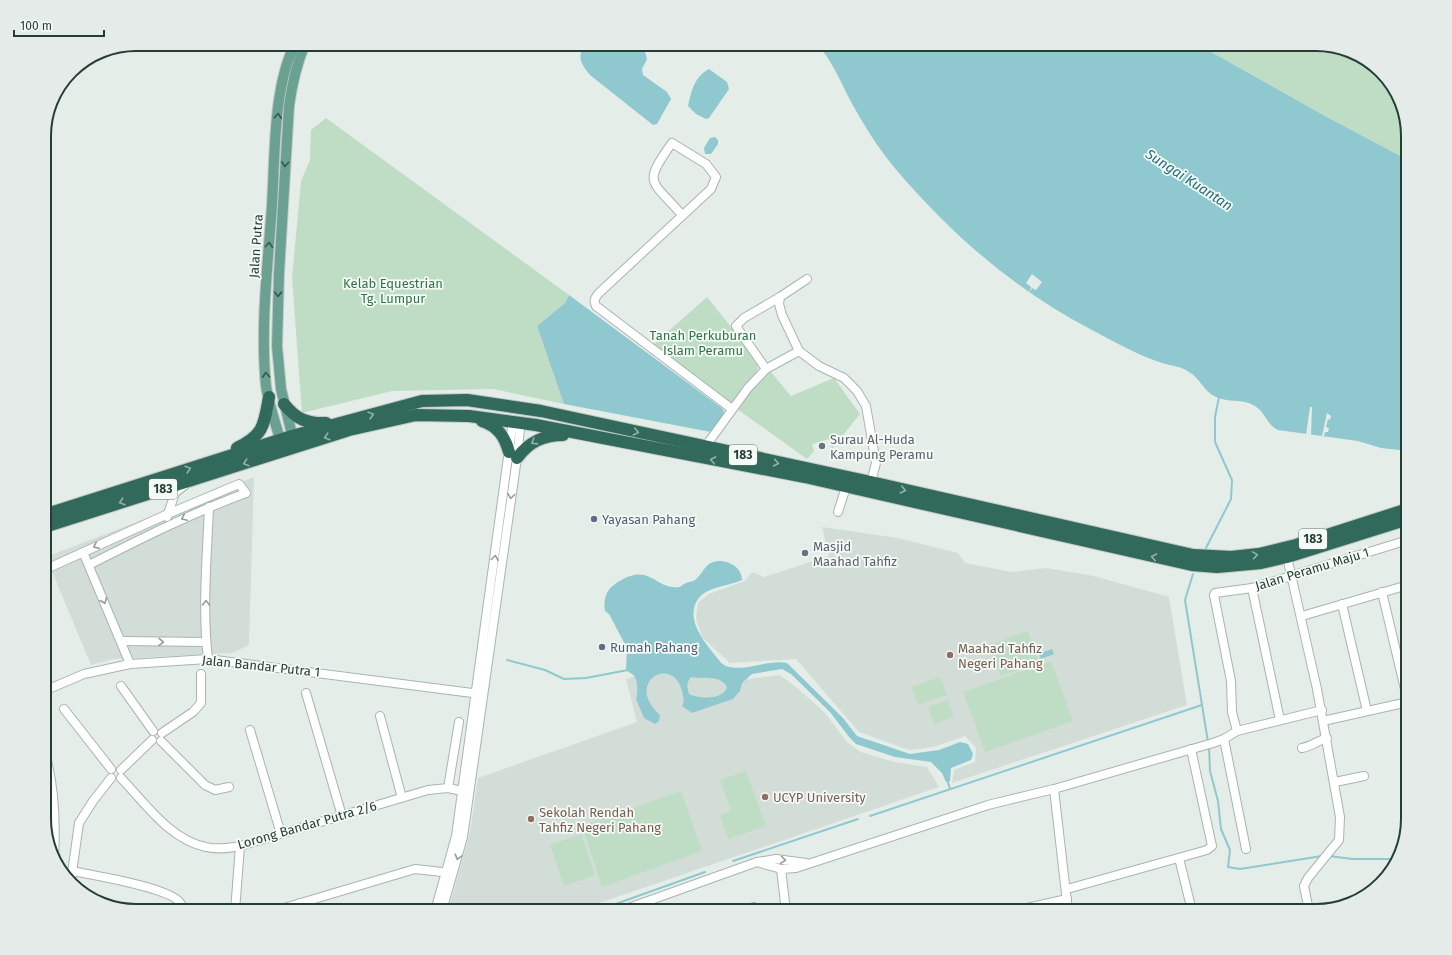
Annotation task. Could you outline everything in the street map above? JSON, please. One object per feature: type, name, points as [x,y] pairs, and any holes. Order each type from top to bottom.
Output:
[{"type":"highway","points":[[209,462],[255,439],[264,423],[269,397]]},
{"type":"highway","name":"183","points":[[51,526],[194,479],[343,423],[422,401],[467,400],[541,411],[871,482],[1192,560]]},
{"type":"highway","points":[[284,404],[293,415],[314,424],[343,423]]},
{"type":"highway","points":[[411,404],[422,408],[467,407],[506,412],[513,416],[517,423],[521,418],[528,416],[602,430],[613,427]]},
{"type":"highway","name":"183","points":[[294,442],[416,415],[469,416],[584,435],[846,487],[1192,560],[1216,561],[1246,565],[1287,557],[1401,521]]},
{"type":"highway","points":[[469,416],[497,428],[506,440],[513,455],[522,451],[539,438],[551,435],[584,435]]},
{"type":"highway","name":"183","points":[[51,513],[209,462],[281,446]]},
{"type":"highway","name":"183","points":[[1216,561],[1274,551],[1401,511]]},
{"type":"main road","name":"Jalan Putra","points":[[281,446],[266,387],[264,350],[279,111],[287,65],[292,51]]},
{"type":"main road","name":"Jalan Putra","points":[[294,442],[284,404],[278,370],[277,346],[280,257],[292,84],[297,62],[302,51]]},
{"type":"street","points":[[682,215],[657,187],[653,179],[653,174],[658,163],[672,143],[706,164],[716,177],[711,189],[604,287],[594,298],[594,303],[618,324],[732,410]]},
{"type":"street","points":[[766,369],[736,326],[744,318],[807,279]]},
{"type":"street","points":[[780,297],[779,304],[782,316],[800,351],[819,366],[844,378],[863,401],[876,456],[876,468],[871,482]]},
{"type":"street","points":[[704,447],[766,369],[800,351]]},
{"type":"street","points":[[438,904],[463,836],[466,792],[479,694],[513,455],[520,428],[517,423]]},
{"type":"street","points":[[160,529],[170,513],[175,493],[194,479]]},
{"type":"street","points":[[51,567],[170,513],[239,484],[246,493],[209,507],[160,529],[89,565]]},
{"type":"street","points":[[838,512],[846,487]]},
{"type":"street","points":[[208,659],[206,642],[209,507]]},
{"type":"street","name":"Jalan Peramu Maju 1","points":[[1237,731],[1230,703],[1231,681],[1214,595],[1215,593],[1252,588],[1292,574],[1401,542]]},
{"type":"street","points":[[83,552],[122,641],[130,664]]},
{"type":"street","points":[[1287,557],[1302,616],[1322,710],[1340,817],[1341,835],[1337,844],[1308,878],[1304,886],[1308,904]]},
{"type":"street","points":[[1302,616],[1401,587]]},
{"type":"street","points":[[1252,588],[1280,720]]},
{"type":"street","points":[[1382,592],[1401,672]]},
{"type":"street","points":[[1342,604],[1367,711]]},
{"type":"street","points":[[122,641],[206,642]]},
{"type":"street","name":"Jalan Bandar Putra 1","points":[[51,688],[84,674],[130,664],[208,659],[479,694]]},
{"type":"street","points":[[152,740],[158,742],[193,712],[201,703],[201,674]]},
{"type":"street","points":[[121,686],[153,731],[157,730],[205,785],[215,790],[229,787]]},
{"type":"street","points":[[306,693],[342,816]]},
{"type":"street","points":[[1323,721],[1401,704]]},
{"type":"street","points":[[64,709],[111,773],[114,780],[121,778],[123,775],[121,770],[116,767],[111,773],[79,823],[72,874]]},
{"type":"street","points":[[757,862],[781,869],[796,868],[988,805],[1054,789],[1213,743],[1224,739],[1237,731],[1322,710]]},
{"type":"street","points":[[380,716],[402,798]]},
{"type":"street","points":[[448,788],[459,722]]},
{"type":"street","points":[[250,730],[282,834]]},
{"type":"street","points":[[152,740],[150,734],[153,731]]},
{"type":"street","points":[[1302,748],[1310,747],[1318,740],[1327,738]]},
{"type":"street","points":[[1224,739],[1246,849]]},
{"type":"street","points":[[121,770],[152,740]]},
{"type":"street","points":[[1067,889],[1207,850],[1212,846],[1191,749]]},
{"type":"street","points":[[1335,782],[1364,776]]},
{"type":"street","name":"Lorong Bandar Putra 2/6","points":[[121,778],[171,830],[189,841],[206,848],[240,846],[428,790],[448,788],[466,792]]},
{"type":"street","points":[[51,782],[54,804],[54,839]]},
{"type":"street","points":[[1054,789],[1067,889],[1067,904]]},
{"type":"street","points":[[236,904],[240,846]]},
{"type":"street","points":[[1179,858],[1190,904]]},
{"type":"street","points":[[640,904],[757,862],[776,859],[808,863]]},
{"type":"street","points":[[310,904],[415,869],[450,873]]},
{"type":"street","points":[[781,869],[785,904]]},
{"type":"street","points":[[72,871],[122,880],[175,897],[181,904]]},
{"type":"street","points":[[443,904],[450,873]]},
{"type":"street","points":[[1044,904],[1067,899]]},
{"type":"shaded area","points":[[254,477],[249,645],[233,653],[113,659],[91,665],[51,569],[51,555]]},
{"type":"shaded area","name":"Maahad Tahfiz Negeri Pahang","points":[[822,527],[898,538],[958,553],[965,563],[1012,572],[1046,568],[1094,576],[1169,597],[1187,705],[952,783],[954,770],[975,762],[976,748],[965,736],[934,747],[909,750],[859,732],[796,659],[730,663],[702,637],[696,618],[698,603],[709,594],[745,581],[752,572],[764,577],[829,556]]},
{"type":"shaded area","name":"UCYP University","points":[[670,666],[733,681],[780,675],[795,686],[825,713],[847,742],[861,752],[894,762],[927,767],[939,787],[596,904],[450,904],[470,832],[478,778],[637,722],[626,679]]},
{"type":"green space","points":[[1209,51],[1327,52],[1348,57],[1363,65],[1380,80],[1392,99],[1400,125],[1401,156],[1325,116]]},
{"type":"green space","name":"Kelab Equestrian Tg. Lumpur","points":[[326,118],[569,295],[565,303],[537,326],[564,404],[493,389],[392,391],[302,413],[292,278],[301,181],[310,160],[311,130]]},
{"type":"green space","name":"Tanah Perkuburan Islam Peramu","points":[[707,297],[744,343],[758,366],[751,381],[731,404],[657,348],[654,344]]},
{"type":"green space","name":"Tanah Perkuburan Islam Peramu","points":[[770,371],[791,396],[834,378],[860,414],[832,449],[829,439],[812,444],[814,451],[807,459],[737,409],[760,380]]},
{"type":"green space","points":[[1028,631],[1039,663],[1001,676],[989,645]]},
{"type":"green space","points":[[1051,661],[1073,721],[985,752],[963,692]]},
{"type":"green space","points":[[940,677],[947,695],[918,705],[911,687]]},
{"type":"green space","points":[[948,700],[954,717],[934,724],[928,707]]},
{"type":"green space","points":[[746,771],[766,826],[728,839],[720,815],[731,810],[720,780]]},
{"type":"green space","points":[[681,791],[702,851],[602,887],[582,826]]},
{"type":"green space","points":[[581,834],[595,875],[564,886],[550,845]]},
{"type":"water","points":[[645,51],[647,59],[642,69],[643,75],[667,92],[671,99],[657,124],[653,125],[590,75],[582,64],[580,56],[581,52]]},
{"type":"water","name":"Sungai Kuantan","points":[[823,51],[1209,51],[1325,116],[1401,156],[1401,450],[1381,448],[1358,441],[1278,430],[1271,425],[1255,406],[1245,402],[1225,400],[1216,397],[1208,392],[1193,375],[1186,370],[1153,360],[1126,348],[1064,315],[1038,298],[1012,280],[964,241],[920,197],[899,173],[872,137],[854,108],[831,63]]},
{"type":"water","points":[[709,69],[727,82],[729,89],[709,118],[706,119],[696,114],[688,106],[694,84],[704,72]]},
{"type":"water","points":[[715,137],[718,140],[718,144],[711,154],[705,154],[704,148],[710,138]]},
{"type":"water","points":[[569,295],[723,409],[725,415],[711,432],[564,404],[537,326],[565,303]]},
{"type":"water","points":[[715,561],[725,562],[736,567],[742,576],[742,580],[706,592],[698,599],[693,614],[694,621],[701,635],[723,664],[737,668],[744,668],[773,662],[787,663],[843,718],[857,736],[910,754],[939,750],[960,742],[968,744],[973,754],[971,760],[951,768],[950,781],[946,782],[942,773],[931,762],[895,757],[856,744],[830,712],[791,674],[782,669],[752,674],[742,683],[740,691],[733,699],[692,713],[682,706],[682,691],[677,680],[670,674],[661,674],[654,677],[648,683],[647,692],[650,703],[660,715],[659,721],[655,724],[644,718],[636,699],[637,687],[635,678],[633,674],[626,670],[627,648],[609,614],[605,611],[604,603],[607,592],[612,586],[627,577],[637,575],[644,575],[670,587],[680,587],[685,583],[695,580],[708,565]],"holes":[[[691,677],[711,678],[720,680],[727,687],[725,691],[716,696],[693,696],[689,694],[687,687],[689,679]]]},
{"type":"water","points":[[1052,649],[1054,654],[1041,659],[1039,654]]},
{"type":"pier","points":[[1032,274],[1042,282],[1036,290],[1032,288],[1029,293],[1031,287],[1026,283]]},
{"type":"pier","points":[[1310,407],[1312,407],[1311,436],[1306,435]]},
{"type":"pier","points":[[1327,413],[1331,416],[1330,420],[1328,419],[1326,427],[1329,428],[1328,432],[1325,432],[1324,436],[1322,436]]},
{"type":"waterway","points":[[1206,548],[1231,499],[1232,480],[1215,442],[1215,417],[1219,397]]},
{"type":"waterway","points":[[1193,574],[1185,600],[1208,742]]},
{"type":"waterway","points":[[507,660],[545,670],[564,679],[586,678],[628,670]]},
{"type":"waterway","points":[[870,816],[1202,705]]},
{"type":"waterway","points":[[1209,746],[1210,771],[1218,801],[1221,829],[1230,850],[1228,867],[1240,869],[1322,856]]},
{"type":"waterway","points":[[947,779],[950,789]]},
{"type":"waterway","points":[[733,861],[858,819]]},
{"type":"waterway","points":[[1329,856],[1352,859],[1390,859]]},
{"type":"waterway","points":[[616,904],[705,872]]},
{"type":"place","name":"Surau Al-Huda Kampung Peramu","points":[[822,446]]},
{"type":"place","name":"Yayasan Pahang","points":[[594,519]]},
{"type":"place","name":"Masjid Maahad Tahfiz","points":[[805,553]]},
{"type":"place","name":"Rumah Pahang","points":[[602,647]]},
{"type":"place","name":"Maahad Tahfiz Negeri Pahang","points":[[950,655]]},
{"type":"place","name":"UCYP University","points":[[765,797]]},
{"type":"place","name":"Sekolah Rendah Tahfiz Negeri Pahang","points":[[531,819]]}]
